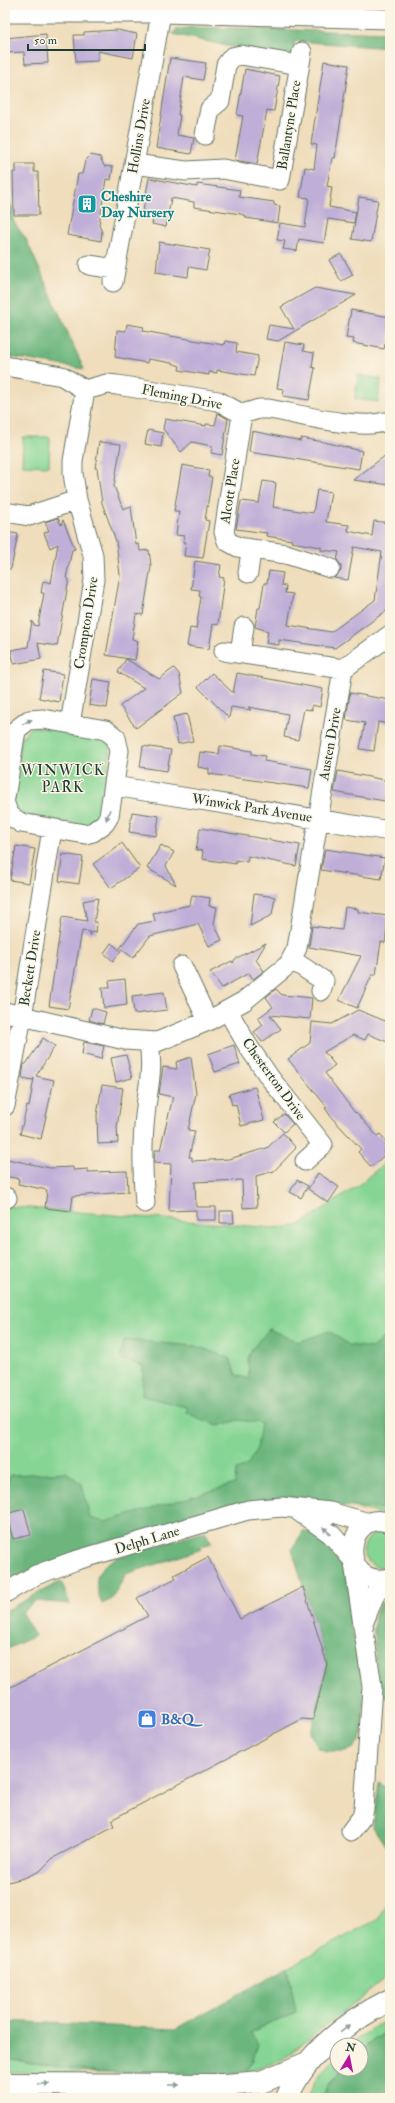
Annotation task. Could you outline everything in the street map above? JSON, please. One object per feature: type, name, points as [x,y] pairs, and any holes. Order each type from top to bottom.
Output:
[{"type":"highway","points":[[286,2098],[305,2064],[336,2036],[374,2008],[390,2000]]},
{"type":"highway","points":[[5,2084],[225,2086],[261,2082],[305,2064]]},
{"type":"street","points":[[5,14],[161,13],[390,19]]},
{"type":"street","name":"Hollins Drive","points":[[89,265],[114,275],[161,13]]},
{"type":"street","name":"Ballantyne Place","points":[[134,164],[186,171],[223,169],[280,180],[300,58],[241,55],[232,57],[226,65],[220,102],[210,109],[205,135]]},
{"type":"street","points":[[5,369],[62,376],[85,390]]},
{"type":"street","name":"Fleming Drive","points":[[85,390],[102,385],[117,385],[218,401],[225,403],[242,414],[259,409],[357,424],[375,424],[388,421]]},
{"type":"street","name":"Crompton Drive","points":[[70,724],[94,580],[93,555],[77,500],[73,480],[73,461],[85,390]]},
{"type":"street","name":"Alcott Place","points":[[242,414],[224,532],[227,541],[251,550],[286,554],[330,568]]},
{"type":"street","points":[[5,512],[29,516],[77,500]]},
{"type":"street","points":[[248,573],[251,550]]},
{"type":"street","points":[[244,626],[232,652],[343,669],[387,644]]},
{"type":"street","name":"Austen Drive","points":[[317,819],[343,669]]},
{"type":"street","points":[[5,798],[7,769],[15,736],[22,724],[36,719],[70,724],[106,730],[116,738],[120,751],[109,816],[100,829],[85,834],[21,823],[14,820],[9,815],[5,804]]},
{"type":"street","name":"Winwick Park Avenue","points":[[114,786],[390,831]]},
{"type":"street","points":[[13,1014],[125,1040],[149,1043],[165,1039],[228,1012],[255,993],[285,968],[292,960],[298,940],[317,819]]},
{"type":"street","name":"Beckett Drive","points":[[5,1106],[13,1014],[52,829]]},
{"type":"street","points":[[292,960],[325,982]]},
{"type":"street","points":[[181,964],[208,1021]]},
{"type":"street","name":"Chesterton Drive","points":[[228,1012],[248,1046],[266,1071],[328,1150],[305,1160]]},
{"type":"street","points":[[145,1203],[142,1173],[145,1121],[152,1074],[149,1043]]},
{"type":"street","name":"Delph Lane","points":[[5,1593],[36,1574],[74,1561],[248,1510],[282,1507],[330,1512],[369,1523],[378,1521],[390,1523]]},
{"type":"street","points":[[295,1509],[331,1534],[354,1561],[360,1571],[368,1577],[378,1580],[389,1579]]},
{"type":"street","points":[[351,1831],[362,1817],[364,1809],[369,1752],[372,1687],[352,1542],[362,1528],[369,1523]]},
{"type":"street","points":[[363,1624],[376,1592],[389,1579]]},
{"type":"green space","points":[[193,27],[390,33],[390,48],[295,41],[293,54],[282,58],[173,34],[176,30]]},
{"type":"green space","points":[[5,192],[13,210],[13,221],[26,239],[84,369],[5,356]]},
{"type":"green space","points":[[358,375],[381,379],[378,402],[355,399]]},
{"type":"green space","points":[[23,437],[50,437],[49,466],[22,465]]},
{"type":"green space","points":[[31,727],[98,735],[111,744],[102,816],[93,827],[18,815],[12,807],[21,738]]},
{"type":"green space","points":[[390,1155],[390,1516],[264,1486],[79,1541],[5,1503],[5,1206],[273,1228],[298,1226],[356,1187],[386,1162]]},
{"type":"green space","points":[[269,1329],[298,1342],[329,1331],[349,1345],[372,1348],[386,1335],[390,1338],[390,1510],[341,1506],[286,1497],[267,1499],[77,1553],[5,1581],[5,1483],[11,1475],[66,1472],[82,1484],[90,1518],[105,1522],[235,1484],[236,1470],[247,1466],[257,1448],[261,1423],[238,1420],[220,1426],[187,1412],[187,1407],[142,1396],[143,1366],[120,1358],[124,1340],[196,1346],[230,1358],[236,1375],[249,1379],[248,1359],[252,1349]]},
{"type":"green space","points":[[304,1530],[327,1543],[343,1565],[350,1593],[351,1623],[362,1680],[364,1699],[361,1740],[354,1748],[346,1751],[326,1751],[318,1748],[311,1733],[327,1664],[292,1549]]},
{"type":"green space","points":[[205,1532],[212,1543],[201,1546],[202,1549],[126,1574],[112,1599],[102,1604],[97,1588],[98,1576],[104,1566],[110,1561],[118,1557]]},
{"type":"green space","points":[[383,1532],[390,1535],[390,1566],[377,1567],[367,1560],[363,1551],[369,1538],[375,1534]]},
{"type":"green space","points":[[61,1581],[70,1604],[35,1601],[22,1613],[35,1636],[5,1650],[5,1611]]},
{"type":"green space","points":[[390,1598],[390,1617],[386,1620],[383,1628],[390,1665],[390,1697],[381,1698],[374,1628],[377,1610],[384,1601]]},
{"type":"green space","points":[[379,1783],[390,1790],[390,1853],[373,1827]]},
{"type":"green space","points":[[390,1895],[390,1975],[279,2062],[245,2071],[253,2060],[250,2032],[296,2013],[288,1967],[378,1919]]},
{"type":"green space","points":[[288,1967],[296,2013],[250,2032],[258,2044],[253,2060],[245,2071],[222,2076],[98,2072],[5,2059],[5,2021],[175,2029]]},
{"type":"green space","points":[[390,2019],[390,2029],[369,2043],[369,2037],[360,2037],[376,2026]]},
{"type":"green space","points":[[390,2029],[390,2098],[322,2098],[327,2087],[335,2077],[369,2077],[369,2043]]},
{"type":"green space","points":[[5,2059],[98,2072],[5,2072]]},
{"type":"green space","points":[[329,2065],[329,2077],[335,2077],[327,2087],[322,2098],[306,2098],[315,2081]]},
{"type":"green space","points":[[260,2091],[259,2098],[5,2098],[5,2093]]},
{"type":"building","points":[[117,30],[137,34],[133,58],[98,51],[98,61],[76,62],[74,35],[84,35],[84,32]]},
{"type":"building","points":[[46,34],[48,63],[25,64],[24,52],[5,53],[5,38]]},
{"type":"building","points":[[170,58],[206,63],[203,80],[184,77],[178,115],[180,115],[177,135],[194,138],[191,154],[156,148]]},
{"type":"building","points":[[324,61],[349,65],[335,158],[332,158],[327,186],[332,187],[329,207],[356,212],[354,223],[328,219],[324,243],[299,239],[297,251],[283,249],[285,241],[277,240],[280,223],[305,227],[309,198],[300,197],[305,167],[314,169],[317,145],[311,144]]},
{"type":"building","points":[[245,69],[280,76],[274,111],[267,110],[257,164],[235,160],[243,116],[237,115]]},
{"type":"building","name":"Cheshire Day Nursery","points":[[91,155],[100,157],[104,166],[113,167],[111,180],[106,179],[99,225],[102,232],[101,241],[67,235],[78,174],[82,174],[85,161]]},
{"type":"building","points":[[16,164],[34,164],[34,172],[38,172],[39,215],[14,215],[13,172],[16,172]]},
{"type":"building","points":[[149,178],[197,187],[197,184],[240,190],[239,197],[274,202],[274,205],[280,206],[278,223],[246,218],[246,216],[241,214],[194,207],[194,202],[171,198],[166,227],[152,224],[153,218],[142,216]]},
{"type":"building","points":[[359,197],[378,200],[371,242],[352,239]]},
{"type":"building","points":[[159,242],[210,250],[206,270],[189,267],[188,277],[156,272]]},
{"type":"building","points":[[341,254],[353,275],[341,281],[329,260]]},
{"type":"building","points":[[315,288],[356,295],[278,341],[266,339],[269,325],[294,329],[281,307]]},
{"type":"building","points":[[351,310],[390,317],[390,345],[385,344],[384,349],[353,343],[354,339],[346,338]]},
{"type":"building","points":[[127,324],[144,327],[143,331],[199,341],[224,345],[225,341],[237,343],[236,352],[258,356],[254,376],[217,370],[217,373],[209,372],[209,375],[179,370],[180,366],[172,363],[148,359],[147,363],[115,357],[117,330],[126,331]]},
{"type":"building","points":[[285,342],[304,345],[303,351],[314,353],[312,367],[315,368],[309,400],[283,396],[284,389],[277,388]]},
{"type":"building","points":[[218,413],[228,419],[222,455],[211,453],[212,446],[192,442],[181,452],[163,429],[165,419],[206,426],[206,424],[215,425]]},
{"type":"building","points":[[148,430],[163,433],[161,447],[145,444]]},
{"type":"building","points":[[252,431],[301,441],[301,438],[324,442],[362,451],[359,469],[249,452]]},
{"type":"building","points":[[99,442],[121,444],[114,486],[123,509],[131,506],[136,545],[139,544],[140,551],[149,550],[151,566],[143,615],[136,614],[132,639],[138,641],[135,660],[106,655],[120,575],[116,541],[102,503],[97,468],[95,468]]},
{"type":"building","points":[[390,452],[390,485],[353,480]]},
{"type":"building","points":[[182,465],[209,470],[208,477],[212,477],[205,520],[209,521],[203,558],[184,556],[186,542],[183,542],[184,536],[176,535],[179,511],[174,511]]},
{"type":"building","points":[[263,481],[276,483],[273,507],[313,513],[317,490],[331,492],[326,522],[349,525],[348,531],[372,536],[374,521],[390,523],[390,608],[335,648],[279,640],[279,645],[266,643],[268,631],[255,627],[264,583],[267,583],[269,571],[283,573],[281,585],[286,586],[285,593],[293,594],[288,625],[331,632],[375,600],[382,552],[354,547],[348,580],[334,578],[341,571],[341,565],[337,560],[339,552],[321,550],[321,547],[266,536],[267,533],[236,529],[241,501],[259,503]]},
{"type":"building","points":[[58,518],[61,525],[63,520],[75,549],[72,550],[66,578],[69,579],[57,646],[38,643],[41,659],[14,664],[11,650],[28,647],[32,621],[34,625],[38,626],[44,593],[41,593],[43,581],[51,583],[58,544],[50,548],[44,533],[49,531],[45,522]]},
{"type":"building","points":[[5,532],[18,534],[11,569],[5,569]]},
{"type":"building","points":[[195,561],[221,565],[219,577],[224,578],[218,625],[213,624],[209,649],[187,646],[190,628],[196,629],[201,597],[199,596],[200,590],[191,589]]},
{"type":"building","points":[[126,659],[159,679],[174,668],[179,674],[183,693],[136,728],[120,706],[144,688],[118,672]]},
{"type":"building","points":[[44,671],[63,674],[59,702],[39,698]]},
{"type":"building","points":[[212,673],[233,693],[237,673],[323,689],[320,707],[312,705],[312,710],[304,709],[298,740],[284,737],[288,714],[248,707],[251,710],[231,707],[229,718],[198,687]]},
{"type":"building","points":[[93,679],[111,682],[107,708],[89,705]]},
{"type":"building","points":[[350,693],[390,700],[390,724],[378,722],[374,751],[360,749],[365,723],[346,720]]},
{"type":"building","points":[[187,714],[193,741],[178,744],[173,717]]},
{"type":"building","points":[[143,746],[171,750],[167,771],[140,767]]},
{"type":"building","points":[[220,746],[252,751],[252,754],[265,756],[264,761],[312,769],[309,788],[209,774],[209,769],[198,767],[200,752],[219,754]]},
{"type":"building","points":[[338,771],[390,781],[390,802],[334,792]]},
{"type":"building","points":[[132,812],[159,816],[156,836],[129,832]]},
{"type":"building","points":[[200,828],[300,845],[296,866],[248,856],[247,862],[236,860],[236,864],[202,859],[203,851],[196,850]]},
{"type":"building","points":[[122,843],[140,868],[111,888],[93,864]]},
{"type":"building","points":[[161,845],[174,852],[166,866],[176,885],[147,868]]},
{"type":"building","points":[[16,846],[35,849],[29,883],[10,880]]},
{"type":"building","points":[[325,849],[385,858],[381,879],[321,870]]},
{"type":"building","points":[[63,854],[83,857],[79,884],[59,881]]},
{"type":"building","points":[[254,894],[275,897],[272,915],[250,926]]},
{"type":"building","points":[[192,895],[210,898],[209,906],[217,907],[214,924],[222,940],[209,946],[198,924],[150,936],[133,958],[120,948],[138,924],[155,921],[153,913],[190,905]]},
{"type":"building","points":[[98,898],[94,922],[97,922],[96,933],[92,932],[90,936],[90,932],[82,931],[68,1009],[49,1006],[62,917],[87,921],[83,901]]},
{"type":"building","points":[[345,907],[358,909],[358,912],[388,916],[385,943],[381,942],[376,975],[372,975],[357,1008],[339,1000],[361,956],[309,947],[312,926],[342,930]]},
{"type":"building","points":[[111,943],[121,951],[113,961],[104,953]]},
{"type":"building","points":[[266,943],[256,960],[264,971],[253,979],[249,973],[222,988],[210,972],[232,961],[233,963],[235,959]]},
{"type":"building","points":[[125,979],[127,1005],[104,1008],[102,988],[110,988],[109,981]]},
{"type":"building","points":[[276,989],[282,995],[312,998],[310,1019],[270,1015],[281,1029],[262,1042],[254,1032],[263,1025],[258,1018],[273,1007],[266,997]]},
{"type":"building","points":[[164,992],[167,1010],[134,1014],[132,996]]},
{"type":"building","points":[[92,1008],[106,1012],[103,1024],[89,1020]]},
{"type":"building","points":[[358,1010],[390,1023],[390,1043],[368,1034],[365,1040],[353,1035],[324,1052],[335,1065],[325,1073],[355,1113],[356,1112],[377,1136],[380,1134],[390,1145],[384,1151],[386,1154],[371,1167],[358,1152],[361,1149],[332,1118],[325,1108],[327,1107],[288,1059],[310,1043],[312,1022],[332,1024]]},
{"type":"building","points":[[43,1038],[55,1046],[36,1076],[54,1080],[41,1139],[20,1134],[27,1106],[29,1107],[34,1078],[33,1080],[22,1078],[24,1064],[26,1064]]},
{"type":"building","points":[[84,1042],[104,1046],[101,1059],[82,1054]]},
{"type":"building","points":[[234,1045],[240,1064],[215,1072],[208,1054]]},
{"type":"building","points":[[126,1055],[132,1078],[116,1082],[111,1058]]},
{"type":"building","points":[[191,1057],[196,1094],[188,1130],[195,1131],[189,1157],[192,1157],[192,1161],[229,1159],[267,1148],[283,1133],[296,1148],[274,1171],[256,1176],[257,1207],[243,1208],[242,1180],[195,1182],[196,1207],[216,1207],[216,1220],[196,1220],[196,1210],[169,1211],[171,1164],[154,1163],[155,1150],[160,1150],[173,1097],[159,1094],[163,1067],[177,1069],[176,1062]]},
{"type":"building","points":[[102,1085],[123,1088],[117,1127],[118,1143],[98,1144],[97,1115]]},
{"type":"building","points":[[255,1087],[264,1120],[241,1126],[236,1104],[232,1105],[229,1094]]},
{"type":"building","points":[[284,1114],[293,1124],[284,1132],[274,1122]]},
{"type":"building","points":[[7,1159],[50,1168],[73,1167],[73,1170],[88,1169],[88,1172],[127,1171],[128,1192],[73,1196],[71,1211],[45,1208],[47,1190],[18,1184],[19,1179],[5,1176]]},
{"type":"building","points":[[318,1173],[339,1187],[328,1203],[308,1189]]},
{"type":"building","points":[[297,1180],[308,1186],[301,1198],[290,1192]]},
{"type":"building","points":[[220,1211],[233,1211],[234,1223],[220,1223]]},
{"type":"building","points":[[24,1509],[31,1535],[13,1539],[6,1514]]},
{"type":"building","name":"B&Q","points":[[208,1557],[240,1619],[303,1587],[327,1664],[313,1720],[302,1719],[111,1820],[114,1826],[53,1858],[40,1871],[24,1878],[8,1882],[5,1875],[5,1690],[148,1616],[137,1598],[176,1578],[174,1575]]},
{"type":"place","name":"Cheshire Day Nursery","points":[[87,204]]},
{"type":"place","name":"B&Q","points":[[147,1719]]},
{"type":"district","name":"WINWICK PARK","points":[[63,778]]}]
